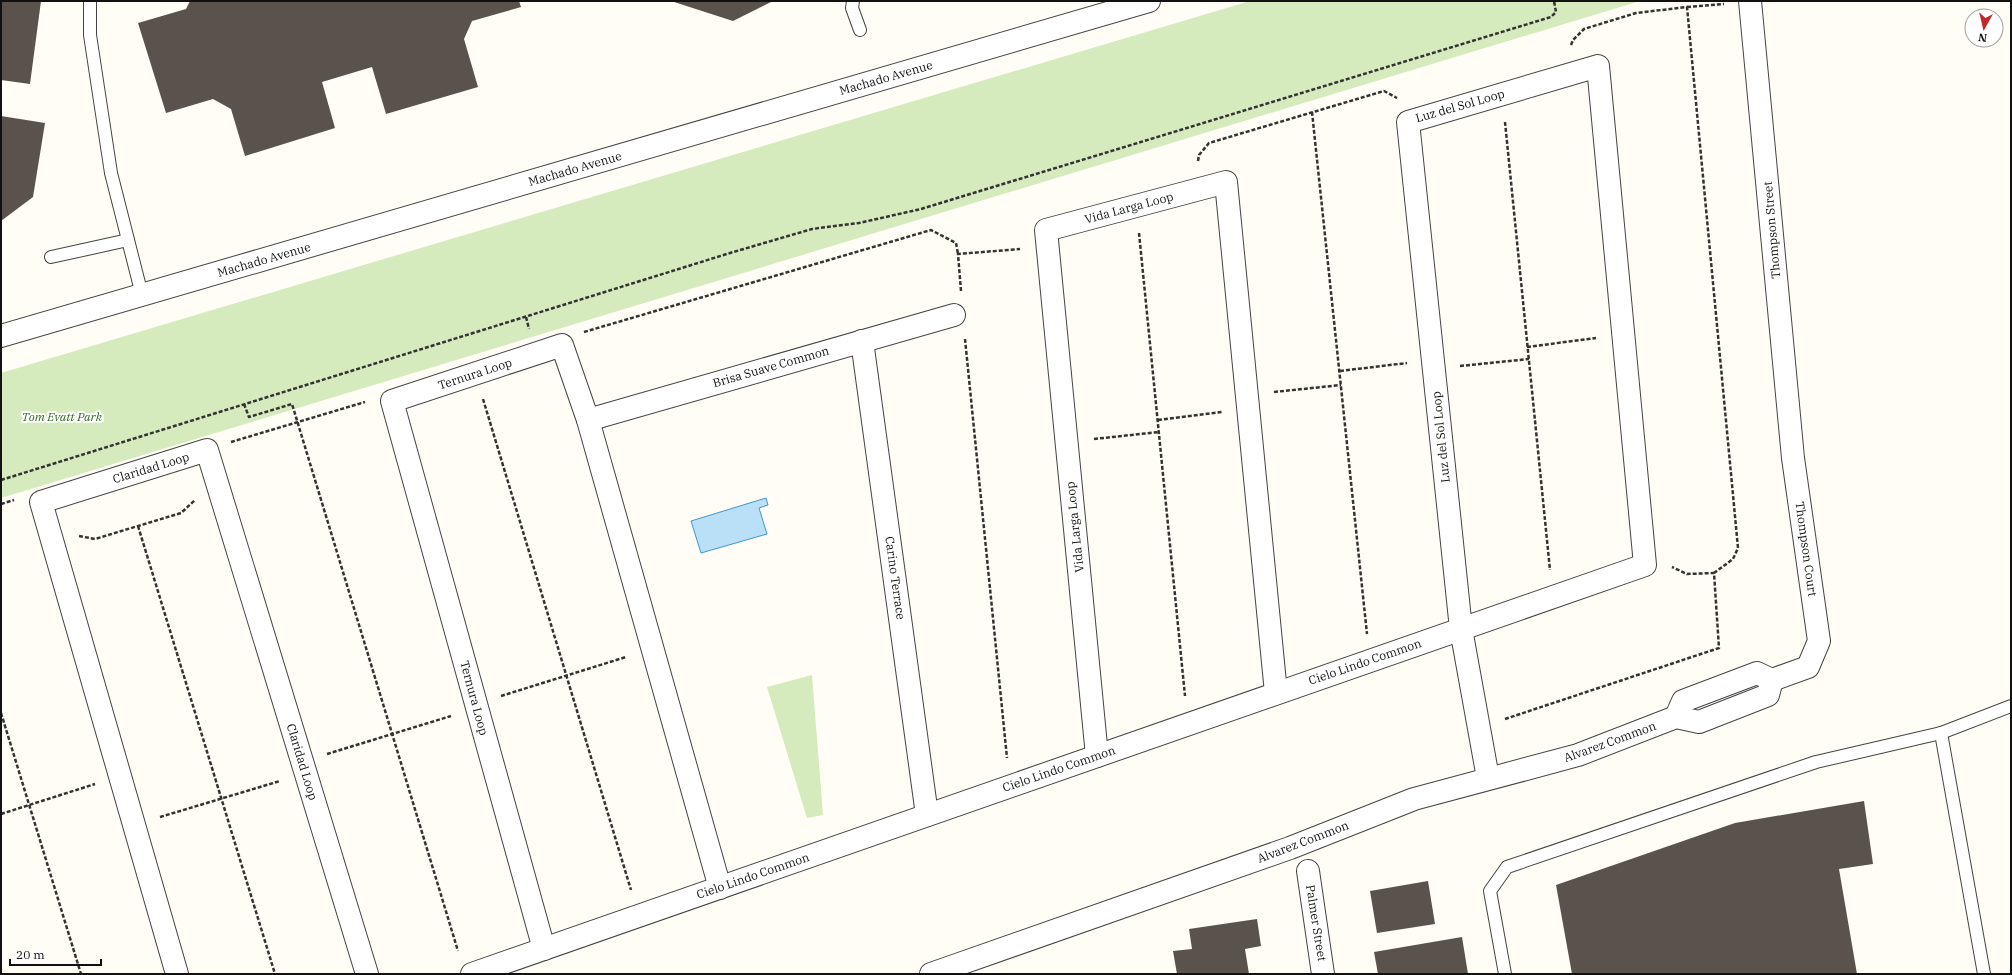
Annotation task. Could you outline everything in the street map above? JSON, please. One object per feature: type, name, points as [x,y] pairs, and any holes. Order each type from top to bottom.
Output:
[{"type":"street","name":"Machado Avenue","points":[[1,336],[1150,1]]},
{"type":"street","name":"Thompson Street","points":[[1740,2],[1793,458]]},
{"type":"street","name":"Luz del Sol Loop","points":[[1488,778],[1461,629],[1408,122],[1598,66],[1645,560]]},
{"type":"street","name":"Vida Larga Loop","points":[[1097,756],[1046,230],[1226,182],[1276,693]]},
{"type":"street","name":"Brisa Suave Common","points":[[588,420],[862,341],[958,307]]},
{"type":"street","name":"Carino Terrace","points":[[862,341],[927,815]]},
{"type":"street","name":"Ternura Loop","points":[[544,949],[392,401],[562,346]]},
{"type":"street","points":[[562,346],[588,420],[720,888]]},
{"type":"street","name":"Claridad Loop","points":[[178,974],[42,502],[207,450],[367,974]]},
{"type":"street","name":"Thompson Court","points":[[1772,680],[1808,667],[1819,641],[1793,458]]},
{"type":"street","name":"Cielo Lindo Common","points":[[472,974],[1553,597],[1645,560]]},
{"type":"street","name":"Alvarez Common","points":[[931,974],[1290,848],[1414,799],[1578,755],[1676,717],[1682,701],[1757,674],[1772,680]]},
{"type":"street","name":"Palmer Street","points":[[1308,871],[1323,974]]},
{"type":"lane","points":[[90,1],[90,35],[110,173],[142,295]]},
{"type":"lane","points":[[853,1],[852,8],[860,30]]},
{"type":"lane","points":[[51,257],[128,240]]},
{"type":"lane","points":[[1505,974],[1490,891],[1507,867],[1816,762],[1942,733],[2011,706]]},
{"type":"lane","points":[[1942,733],[1984,974]]},
{"type":"path","points":[[1,480],[738,251],[812,229],[859,222],[921,209],[1536,21],[1551,16],[1556,12],[1554,1]]},
{"type":"path","points":[[1562,77],[1566,59],[1573,40],[1584,29],[1636,13],[1740,2]]},
{"type":"path","points":[[1645,560],[1686,574],[1714,573],[1733,559],[1738,548],[1687,8]]},
{"type":"path","points":[[1197,189],[1199,155],[1209,143],[1384,91],[1432,115]]},
{"type":"path","points":[[1502,94],[1553,597]]},
{"type":"path","points":[[1312,112],[1370,660]]},
{"type":"path","points":[[1136,206],[1188,724]]},
{"type":"path","points":[[562,346],[579,334],[931,230],[956,243],[958,254],[958,307]]},
{"type":"path","points":[[958,254],[1048,246]]},
{"type":"path","points":[[1527,347],[1623,334]]},
{"type":"path","points":[[965,338],[1009,787]]},
{"type":"path","points":[[1340,371],[1529,359]]},
{"type":"path","points":[[475,374],[639,916]]},
{"type":"path","points":[[1158,420],[1342,385]]},
{"type":"path","points":[[50,532],[95,539],[181,513],[214,474],[229,442],[370,400],[394,409]]},
{"type":"path","points":[[244,404],[249,418],[292,404],[458,952]]},
{"type":"path","points":[[1066,442],[1159,432]]},
{"type":"path","points":[[138,526],[275,974]]},
{"type":"path","points":[[1502,712],[1505,719],[1719,648],[1714,573]]},
{"type":"path","points":[[134,824],[221,798],[392,734],[652,649]]},
{"type":"path","points":[[1,713],[81,974]]},
{"type":"path","points":[[1,814],[120,776]]},
{"type":"green space","name":"Tom Evatt Park","points":[[1250,1],[1640,1],[1,498],[1,373]]},
{"type":"green space","points":[[812,675],[823,815],[807,818],[767,687]]},
{"type":"water","points":[[766,498],[768,505],[759,508],[767,534],[701,553],[691,521]]},
{"type":"building","points":[[1,1],[41,1],[30,84],[1,80]]},
{"type":"building","points":[[190,1],[519,1],[521,7],[472,21],[464,39],[478,87],[386,114],[372,67],[322,82],[335,128],[245,156],[231,109],[213,99],[166,113],[138,23],[186,9]]},
{"type":"building","points":[[671,1],[773,1],[733,21]]},
{"type":"building","points":[[1,116],[45,123],[33,197],[1,221]]},
{"type":"building","points":[[1864,801],[1873,864],[1839,869],[1857,974],[1572,974],[1556,885],[1735,823]]},
{"type":"building","points":[[1428,881],[1435,924],[1377,933],[1370,891]]},
{"type":"building","points":[[1257,919],[1261,946],[1245,949],[1249,974],[1177,974],[1173,951],[1192,949],[1189,929]]},
{"type":"building","points":[[1462,937],[1468,974],[1378,974],[1374,952]]}]
